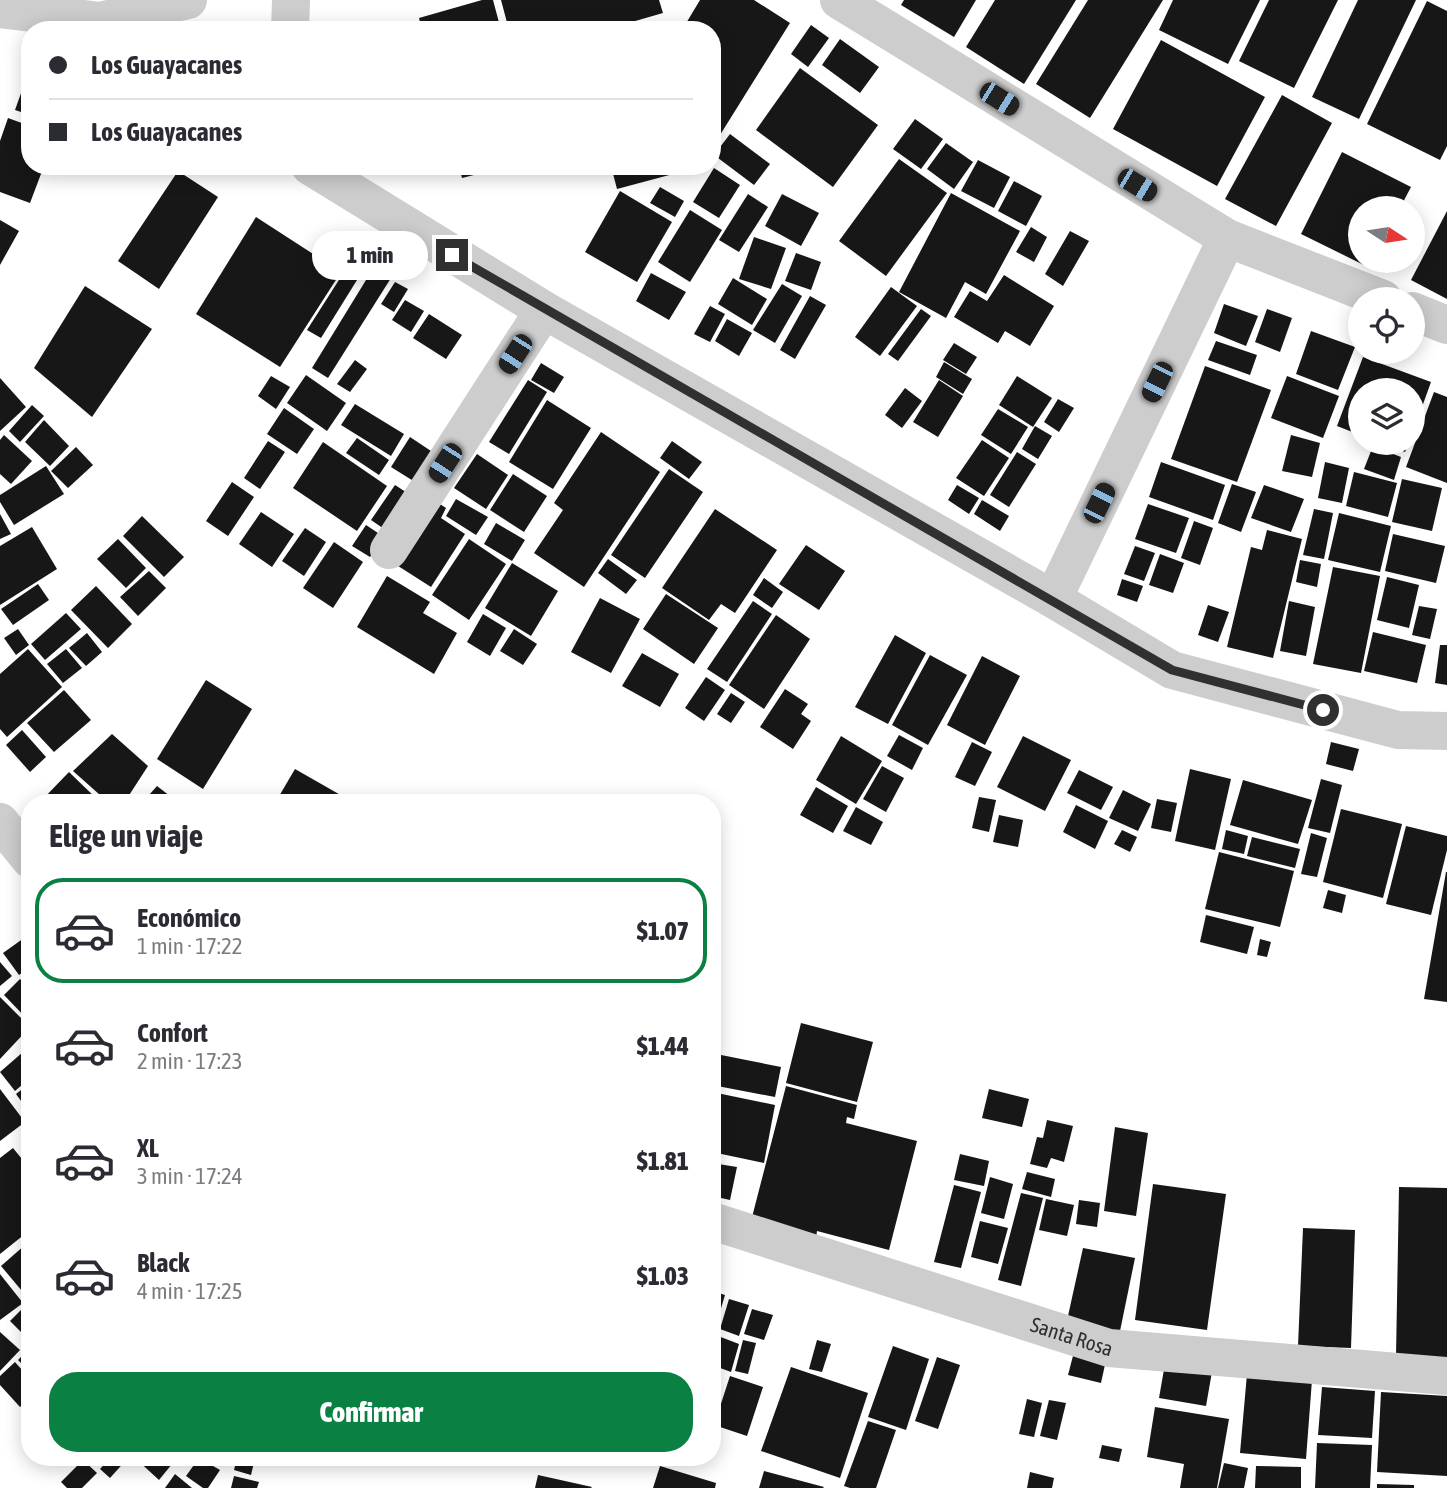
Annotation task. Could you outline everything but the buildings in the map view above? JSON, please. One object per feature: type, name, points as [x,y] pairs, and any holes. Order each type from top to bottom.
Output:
[{"type":"street","points":[[120,21],[188,0]]},
{"type":"street","points":[[290,21],[291,0]]},
{"type":"street","points":[[839,0],[1227,238],[1352,287]]},
{"type":"street","points":[[0,9],[80,21]]},
{"type":"street","points":[[325,175],[544,310],[1053,599],[1172,670],[1398,730],[1447,732]]},
{"type":"street","points":[[1053,599],[1227,238]]},
{"type":"street","points":[[389,550],[544,310]]},
{"type":"street","points":[[1425,316],[1447,325]]},
{"type":"street","points":[[0,822],[21,848]]},
{"type":"street","name":"Santa Rosa","points":[[721,1224],[1109,1348],[1447,1376]]},
{"type":"route","points":[[452,255],[1172,670],[1323,710]]}]
